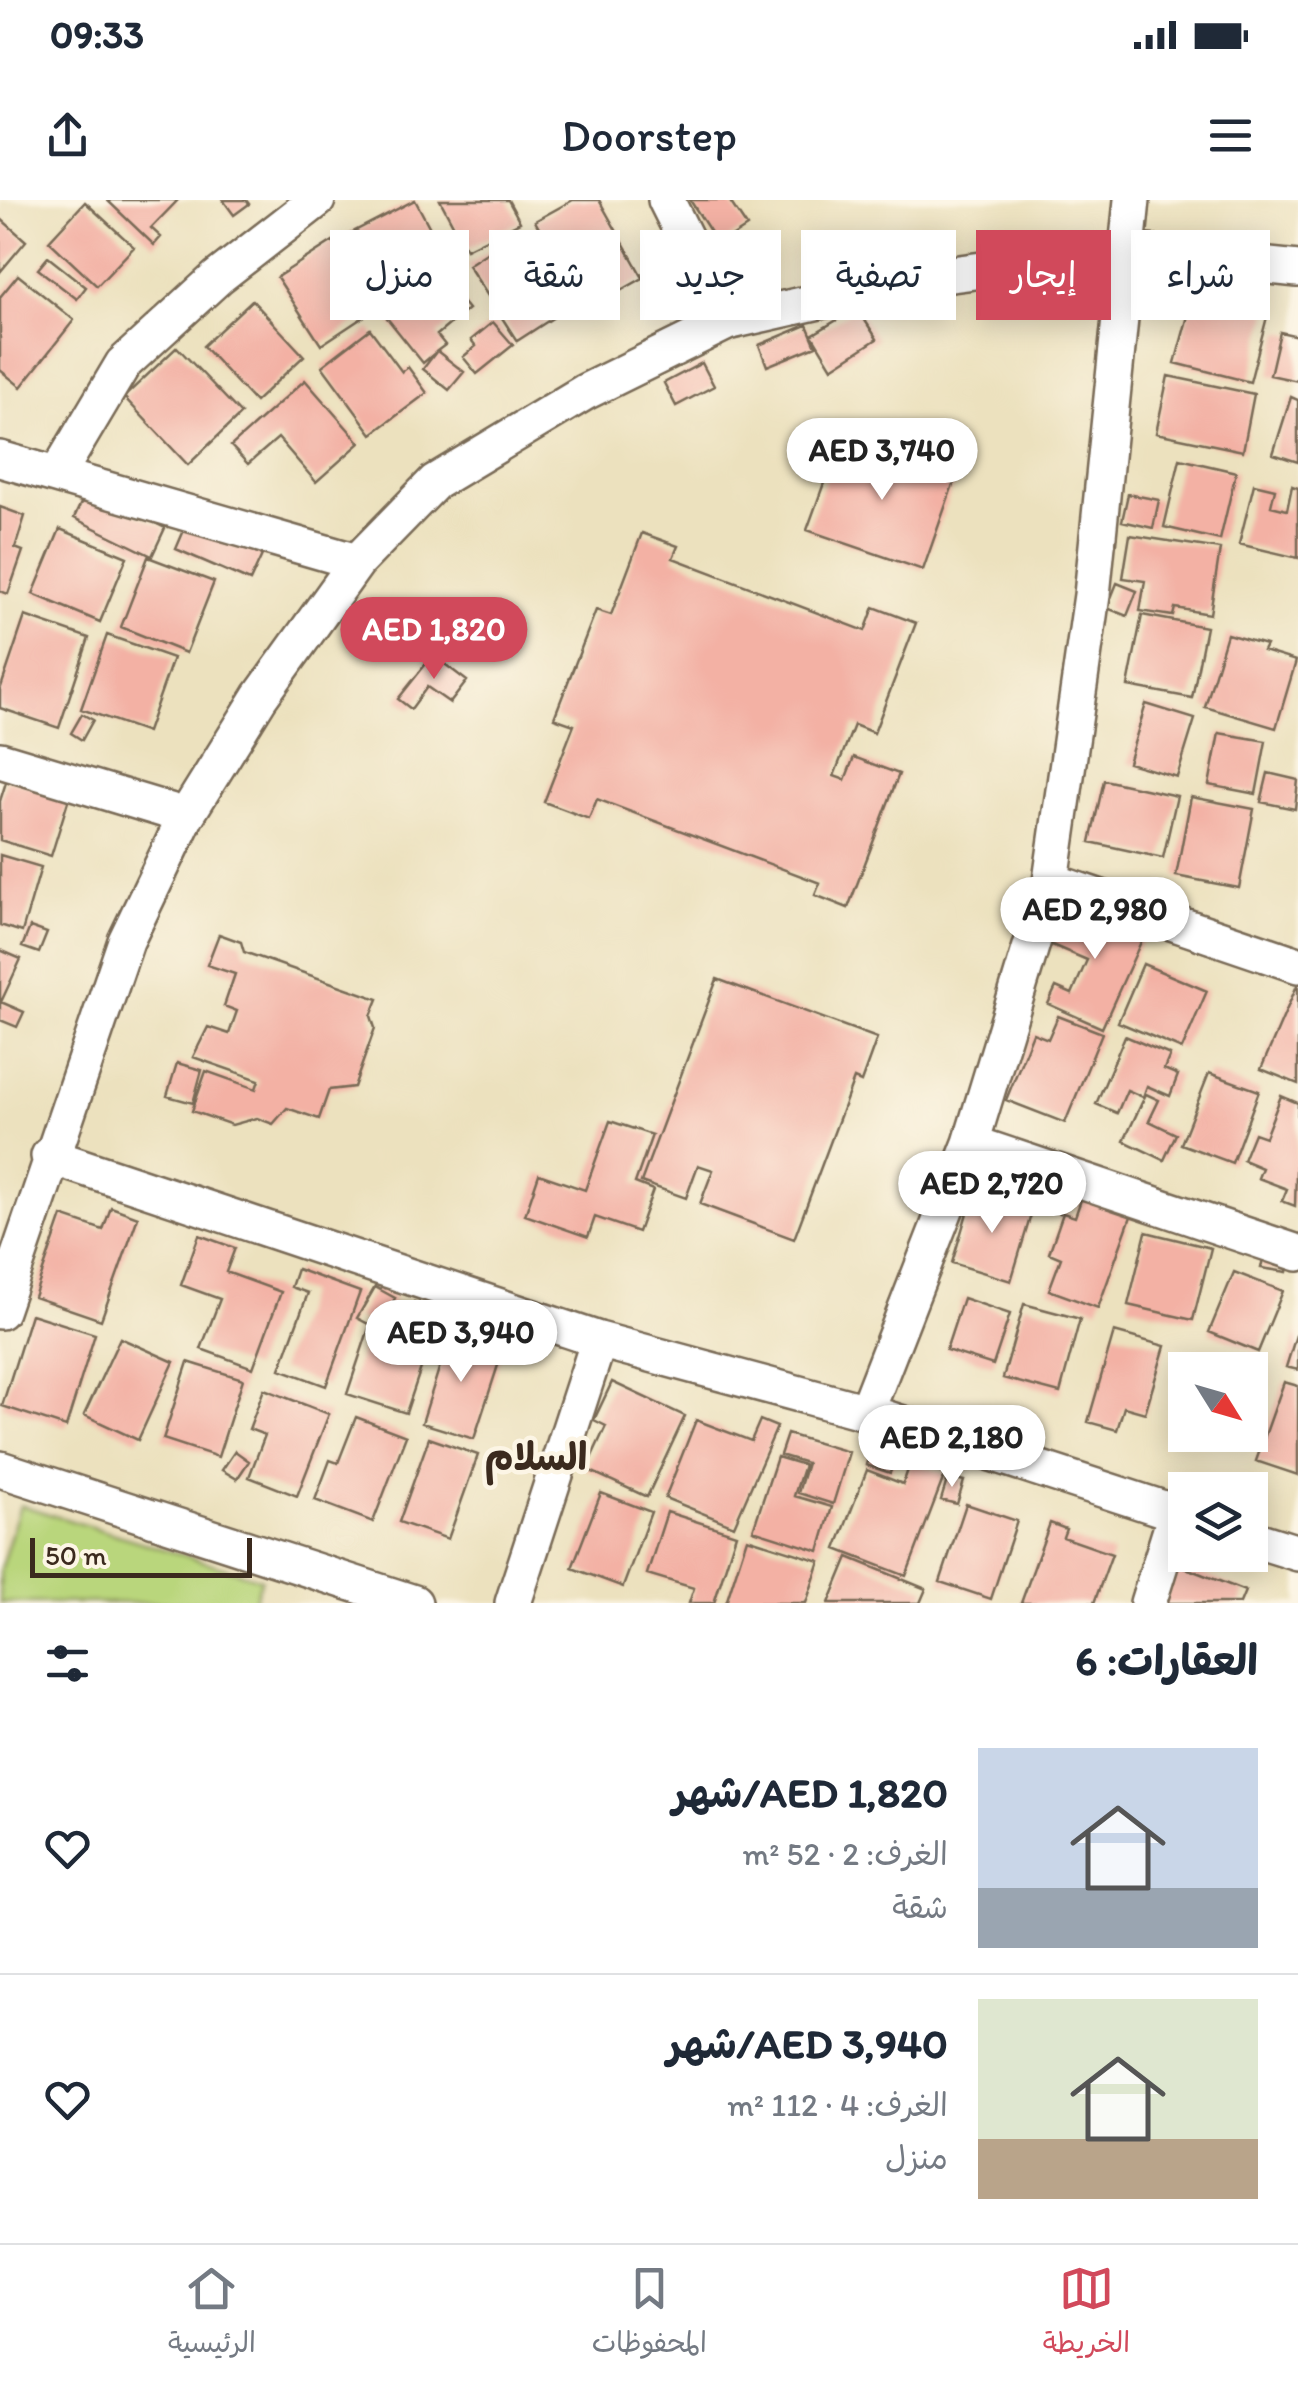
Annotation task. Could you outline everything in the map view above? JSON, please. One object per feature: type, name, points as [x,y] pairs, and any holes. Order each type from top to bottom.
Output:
[{"type":"street","points":[[57,475],[123,364],[218,277],[317,200]]},
{"type":"street","points":[[666,200],[727,322]]},
{"type":"street","points":[[866,1412],[971,1142],[1051,881],[1092,595],[1132,200]]},
{"type":"street","points":[[0,1310],[49,1156],[126,940],[186,816],[260,697],[357,562],[435,482],[586,392],[727,322],[921,278],[1128,251],[1298,269]]},
{"type":"street","points":[[0,459],[357,562]]},
{"type":"street","points":[[0,760],[186,816]]},
{"type":"street","points":[[1051,881],[1298,965]]},
{"type":"street","points":[[971,1142],[1298,1253]]},
{"type":"street","points":[[49,1156],[599,1340],[866,1412],[1168,1511]]},
{"type":"street","points":[[514,1603],[599,1340]]},
{"type":"street","points":[[0,1469],[414,1603]]},
{"type":"street","points":[[1268,1544],[1298,1554]]},
{"type":"street","points":[[1148,1603],[1168,1548]]},
{"type":"green space","points":[[20,1505],[261,1579],[254,1603],[0,1603],[0,1570]]},
{"type":"building","points":[[107,200],[178,200],[151,228],[161,237],[154,245]]},
{"type":"building","points":[[223,200],[246,200],[249,204],[234,215]]},
{"type":"building","points":[[415,200],[431,230],[357,230]]},
{"type":"building","points":[[440,200],[508,200],[520,222],[504,230],[489,230],[489,238],[469,248],[469,230],[456,230]]},
{"type":"building","points":[[573,200],[599,200],[616,230],[540,230],[535,221]]},
{"type":"building","points":[[690,200],[729,200],[747,227],[742,230],[709,230]]},
{"type":"building","points":[[85,202],[134,247],[97,286],[49,241]]},
{"type":"building","points":[[0,218],[26,241],[0,272]]},
{"type":"building","points":[[620,237],[640,273],[640,280],[620,291]]},
{"type":"building","points":[[330,243],[330,320],[359,320],[321,345],[277,277]]},
{"type":"building","points":[[489,251],[489,298],[469,267]]},
{"type":"building","points":[[48,257],[86,287],[77,299],[38,269]]},
{"type":"building","points":[[18,275],[74,320],[21,387],[0,370],[0,297]]},
{"type":"building","points":[[252,300],[304,356],[255,402],[203,346]]},
{"type":"building","points":[[389,320],[455,320],[437,335],[445,345],[437,351],[464,372],[449,390],[423,369],[436,352],[423,363]]},
{"type":"building","points":[[503,320],[550,320],[517,341]]},
{"type":"building","points":[[837,320],[865,320],[877,339],[832,368],[812,335]]},
{"type":"building","points":[[1187,320],[1266,320],[1250,382],[1175,363]]},
{"type":"building","points":[[493,322],[513,345],[477,374],[463,357],[476,346],[471,340]]},
{"type":"building","points":[[807,325],[816,346],[767,366],[759,345]]},
{"type":"building","points":[[370,329],[402,372],[408,367],[427,393],[372,434],[322,366]]},
{"type":"building","points":[[1280,332],[1298,336],[1298,381],[1270,375]]},
{"type":"building","points":[[177,347],[241,414],[188,465],[124,397]]},
{"type":"building","points":[[702,363],[714,386],[676,406],[664,383]]},
{"type":"building","points":[[1168,376],[1254,394],[1243,451],[1156,433]]},
{"type":"building","points":[[305,380],[360,443],[316,482],[278,438],[248,464],[231,446]]},
{"type":"building","points":[[1291,397],[1298,400],[1298,462],[1273,454]]},
{"type":"building","points":[[841,436],[956,476],[923,570],[807,530]]},
{"type":"building","points":[[1180,459],[1236,472],[1220,540],[1164,527]]},
{"type":"building","points":[[1254,484],[1275,489],[1271,506],[1287,510],[1292,486],[1298,488],[1298,558],[1239,544]]},
{"type":"building","points":[[87,490],[165,528],[152,556],[74,518]]},
{"type":"building","points":[[1128,494],[1159,500],[1153,528],[1122,521]]},
{"type":"building","points":[[0,507],[25,516],[15,548],[23,551],[8,594],[0,591]]},
{"type":"building","points":[[188,521],[263,553],[250,581],[176,549]]},
{"type":"building","points":[[60,529],[127,557],[100,622],[33,594]]},
{"type":"building","points":[[642,533],[678,546],[673,558],[865,631],[874,607],[916,623],[874,733],[854,725],[834,776],[845,780],[854,757],[899,774],[848,908],[815,895],[820,883],[597,799],[589,819],[544,802],[574,725],[554,718],[596,610],[611,615]]},
{"type":"building","points":[[1130,535],[1220,549],[1210,614],[1175,608],[1173,616],[1140,611],[1145,581],[1123,578]]},
{"type":"building","points":[[148,557],[214,582],[186,653],[121,627]]},
{"type":"building","points":[[1117,583],[1137,591],[1127,616],[1107,608]]},
{"type":"building","points":[[1142,615],[1206,627],[1192,698],[1128,686]]},
{"type":"building","points":[[25,616],[89,638],[59,728],[0,708],[0,690]]},
{"type":"building","points":[[1227,634],[1266,645],[1263,651],[1296,661],[1276,728],[1205,707]]},
{"type":"building","points":[[107,635],[173,658],[147,732],[81,709]]},
{"type":"building","points":[[429,652],[467,681],[450,703],[427,687],[411,709],[398,699],[429,660],[425,657]]},
{"type":"building","points":[[1146,704],[1195,719],[1177,777],[1128,763]]},
{"type":"building","points":[[82,714],[93,720],[82,740],[71,733]]},
{"type":"building","points":[[1219,733],[1266,741],[1256,794],[1209,785]]},
{"type":"building","points":[[1268,773],[1298,780],[1295,809],[1261,802]]},
{"type":"building","points":[[7,779],[69,798],[51,856],[0,840],[0,801]]},
{"type":"building","points":[[1104,780],[1177,796],[1163,858],[1090,842]]},
{"type":"building","points":[[1191,797],[1254,809],[1239,888],[1176,876]]},
{"type":"building","points":[[0,855],[41,867],[22,932],[0,925]]},
{"type":"building","points":[[1080,904],[1145,933],[1102,1028],[1048,1004],[1056,987],[1072,994],[1087,960],[1045,942],[1055,920],[1069,927]]},
{"type":"building","points":[[30,927],[47,933],[39,953],[22,947]]},
{"type":"building","points":[[219,934],[241,942],[244,952],[378,999],[371,1016],[375,1028],[354,1087],[329,1090],[319,1119],[287,1108],[273,1124],[257,1118],[232,1125],[192,1111],[206,1071],[256,1089],[259,1080],[193,1057],[208,1027],[229,1034],[237,1011],[224,1006],[235,974],[207,965]]},
{"type":"building","points":[[0,950],[21,959],[1,1002],[24,1012],[17,1027],[0,1020]]},
{"type":"building","points":[[1143,964],[1207,991],[1182,1049],[1118,1022]]},
{"type":"building","points":[[717,979],[877,1038],[861,1082],[854,1079],[794,1239],[700,1204],[713,1170],[698,1165],[686,1198],[641,1182]]},
{"type":"building","points":[[1298,983],[1298,1084],[1261,1069]]},
{"type":"building","points":[[1058,1016],[1102,1033],[1065,1123],[1006,1100],[1033,1033],[1048,1039]]},
{"type":"building","points":[[1125,1036],[1170,1055],[1164,1069],[1178,1075],[1170,1096],[1147,1086],[1143,1097],[1127,1090],[1117,1113],[1096,1104]]},
{"type":"building","points":[[177,1063],[202,1070],[193,1103],[167,1096]]},
{"type":"building","points":[[1209,1073],[1259,1091],[1232,1163],[1181,1144]]},
{"type":"building","points":[[1146,1094],[1159,1100],[1149,1121],[1176,1134],[1164,1160],[1124,1141]]},
{"type":"building","points":[[1281,1096],[1298,1103],[1295,1206],[1282,1201],[1287,1189],[1258,1178],[1262,1168],[1243,1160],[1254,1133],[1265,1137]]},
{"type":"building","points":[[610,1121],[652,1135],[635,1183],[653,1190],[638,1232],[595,1217],[588,1237],[525,1215],[539,1174],[585,1190]]},
{"type":"building","points":[[1024,1165],[1073,1189],[1060,1213],[1013,1189]]},
{"type":"building","points":[[974,1190],[1033,1208],[1011,1281],[952,1263]]},
{"type":"building","points":[[1084,1191],[1134,1208],[1098,1308],[1049,1290],[1061,1258],[1049,1253],[1063,1213],[1075,1217]]},
{"type":"building","points":[[111,1207],[138,1217],[101,1320],[34,1297],[62,1216],[103,1230]]},
{"type":"building","points":[[1146,1232],[1211,1248],[1193,1320],[1128,1305]]},
{"type":"building","points":[[199,1235],[235,1248],[226,1272],[281,1292],[253,1368],[201,1349],[220,1299],[181,1285]]},
{"type":"building","points":[[1265,1249],[1291,1253],[1287,1272],[1261,1268]]},
{"type":"building","points":[[297,1269],[360,1292],[326,1386],[280,1369],[308,1293],[291,1287]]},
{"type":"building","points":[[1234,1272],[1283,1291],[1258,1352],[1209,1332]]},
{"type":"building","points":[[375,1287],[395,1298],[378,1329],[357,1318]]},
{"type":"building","points":[[963,1298],[1010,1314],[993,1365],[946,1350]]},
{"type":"building","points":[[414,1302],[440,1311],[406,1413],[347,1394],[369,1328],[401,1339]]},
{"type":"building","points":[[1024,1304],[1080,1319],[1060,1393],[1003,1378]]},
{"type":"building","points":[[31,1314],[95,1334],[66,1427],[2,1406]]},
{"type":"building","points":[[454,1321],[472,1327],[466,1345],[501,1356],[474,1439],[422,1423]]},
{"type":"building","points":[[1298,1329],[1298,1370],[1286,1367]]},
{"type":"building","points":[[1114,1332],[1165,1346],[1145,1413],[1124,1407],[1117,1430],[1088,1422]]},
{"type":"building","points":[[120,1338],[174,1362],[138,1440],[84,1415]]},
{"type":"building","points":[[188,1362],[243,1379],[218,1457],[163,1439]]},
{"type":"building","points":[[612,1382],[685,1416],[647,1497],[586,1469],[606,1426],[594,1420]]},
{"type":"building","points":[[1284,1382],[1298,1386],[1298,1475],[1256,1461],[1259,1452],[1268,1452],[1268,1427]]},
{"type":"building","points":[[264,1389],[329,1414],[297,1496],[249,1477],[265,1435],[249,1429]]},
{"type":"building","points":[[356,1417],[406,1436],[373,1522],[315,1500],[330,1460],[338,1463]]},
{"type":"building","points":[[696,1420],[751,1441],[760,1420],[777,1427],[734,1526],[665,1498]]},
{"type":"building","points":[[787,1434],[849,1452],[833,1504],[798,1493],[807,1463],[780,1455]]},
{"type":"building","points":[[429,1438],[478,1455],[448,1539],[399,1522]]},
{"type":"building","points":[[871,1448],[896,1456],[890,1473],[866,1465]]},
{"type":"building","points":[[235,1451],[249,1461],[237,1479],[222,1470]]},
{"type":"building","points":[[777,1457],[804,1465],[794,1496],[832,1507],[819,1551],[753,1530]]},
{"type":"building","points":[[911,1461],[945,1474],[906,1576],[836,1549],[867,1470],[903,1484]]},
{"type":"building","points":[[948,1477],[964,1481],[957,1504],[941,1500]]},
{"type":"building","points":[[601,1493],[651,1512],[623,1587],[572,1568]]},
{"type":"building","points":[[966,1504],[1017,1521],[991,1599],[940,1582]]},
{"type":"building","points":[[667,1512],[736,1534],[714,1603],[689,1603],[694,1588],[647,1574]]},
{"type":"building","points":[[1050,1523],[1066,1529],[1063,1537],[1112,1554],[1094,1603],[1021,1603]]},
{"type":"building","points":[[747,1538],[820,1561],[806,1603],[726,1603]]},
{"type":"building","points":[[848,1557],[926,1589],[920,1603],[829,1603]]},
{"type":"building","points":[[1175,1572],[1196,1572],[1245,1591],[1240,1603],[1163,1603]]},
{"type":"district","name":"السلام","points":[[536,1457]]}]
